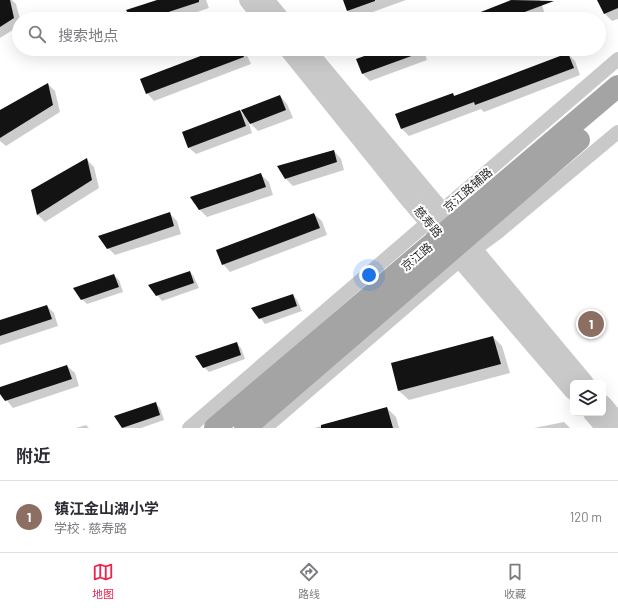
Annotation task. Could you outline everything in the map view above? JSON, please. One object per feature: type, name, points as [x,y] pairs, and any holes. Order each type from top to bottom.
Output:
[{"type":"main road","name":"京江路","points":[[245,428],[618,86]]},
{"type":"main road","name":"京江路","points":[[215,428],[618,105]]},
{"type":"street","points":[[248,0],[257,12]]},
{"type":"street","points":[[265,0],[275,12]]},
{"type":"street","name":"慈寿路","points":[[294,56],[452,237],[582,380]]},
{"type":"street","name":"慈寿路","points":[[311,56],[570,387]]},
{"type":"street","name":"京江路辅路","points":[[266,428],[452,237],[618,59]]},
{"type":"street","name":"京江路辅路","points":[[189,428],[452,237],[498,232],[618,132]]},
{"type":"street","points":[[606,408],[618,422]]},
{"type":"street","points":[[595,416],[605,428]]},
{"type":"building","points":[[0,0],[10,0],[13,12],[12,19],[0,27]]},
{"type":"building","points":[[157,0],[199,0],[199,2],[168,12],[127,12],[126,10]]},
{"type":"building","points":[[343,0],[375,0],[375,1],[347,11]]},
{"type":"building","points":[[511,0],[554,1],[525,12],[481,12]]},
{"type":"building","points":[[597,0],[618,0],[618,8],[606,13],[603,12]]},
{"type":"building","points":[[201,56],[244,57],[146,94],[140,79]]},
{"type":"building","points":[[364,56],[412,56],[362,74],[356,59]]},
{"type":"building","points":[[560,56],[569,56],[574,68],[475,105],[474,102],[401,129],[395,114],[453,93],[454,96]]},
{"type":"building","points":[[48,83],[53,105],[0,138],[0,110]]},
{"type":"building","points":[[280,95],[286,110],[250,124],[241,110]]},
{"type":"building","points":[[240,110],[246,126],[188,148],[182,132]]},
{"type":"building","points":[[334,150],[337,162],[285,179],[277,166]]},
{"type":"building","points":[[87,158],[92,180],[37,215],[31,190]]},
{"type":"building","points":[[261,173],[266,187],[199,210],[190,197]]},
{"type":"building","points":[[170,212],[174,226],[107,249],[98,236]]},
{"type":"building","points":[[314,213],[320,228],[222,265],[216,250]]},
{"type":"building","points":[[190,271],[194,283],[156,296],[148,285]]},
{"type":"building","points":[[114,274],[119,287],[81,300],[73,288]]},
{"type":"building","points":[[293,294],[297,306],[259,319],[251,308]]},
{"type":"building","points":[[47,305],[52,319],[0,336],[0,320]]},
{"type":"building","points":[[493,336],[501,364],[398,391],[391,363]]},
{"type":"building","points":[[237,342],[241,355],[203,368],[195,356]]},
{"type":"building","points":[[67,365],[72,379],[5,401],[0,394],[0,387]]},
{"type":"building","points":[[156,402],[160,415],[122,428],[114,416]]},
{"type":"building","points":[[387,407],[393,428],[321,428],[321,425]]},
{"type":"place","name":"镇江金山湖小学","points":[[591,324]]}]
